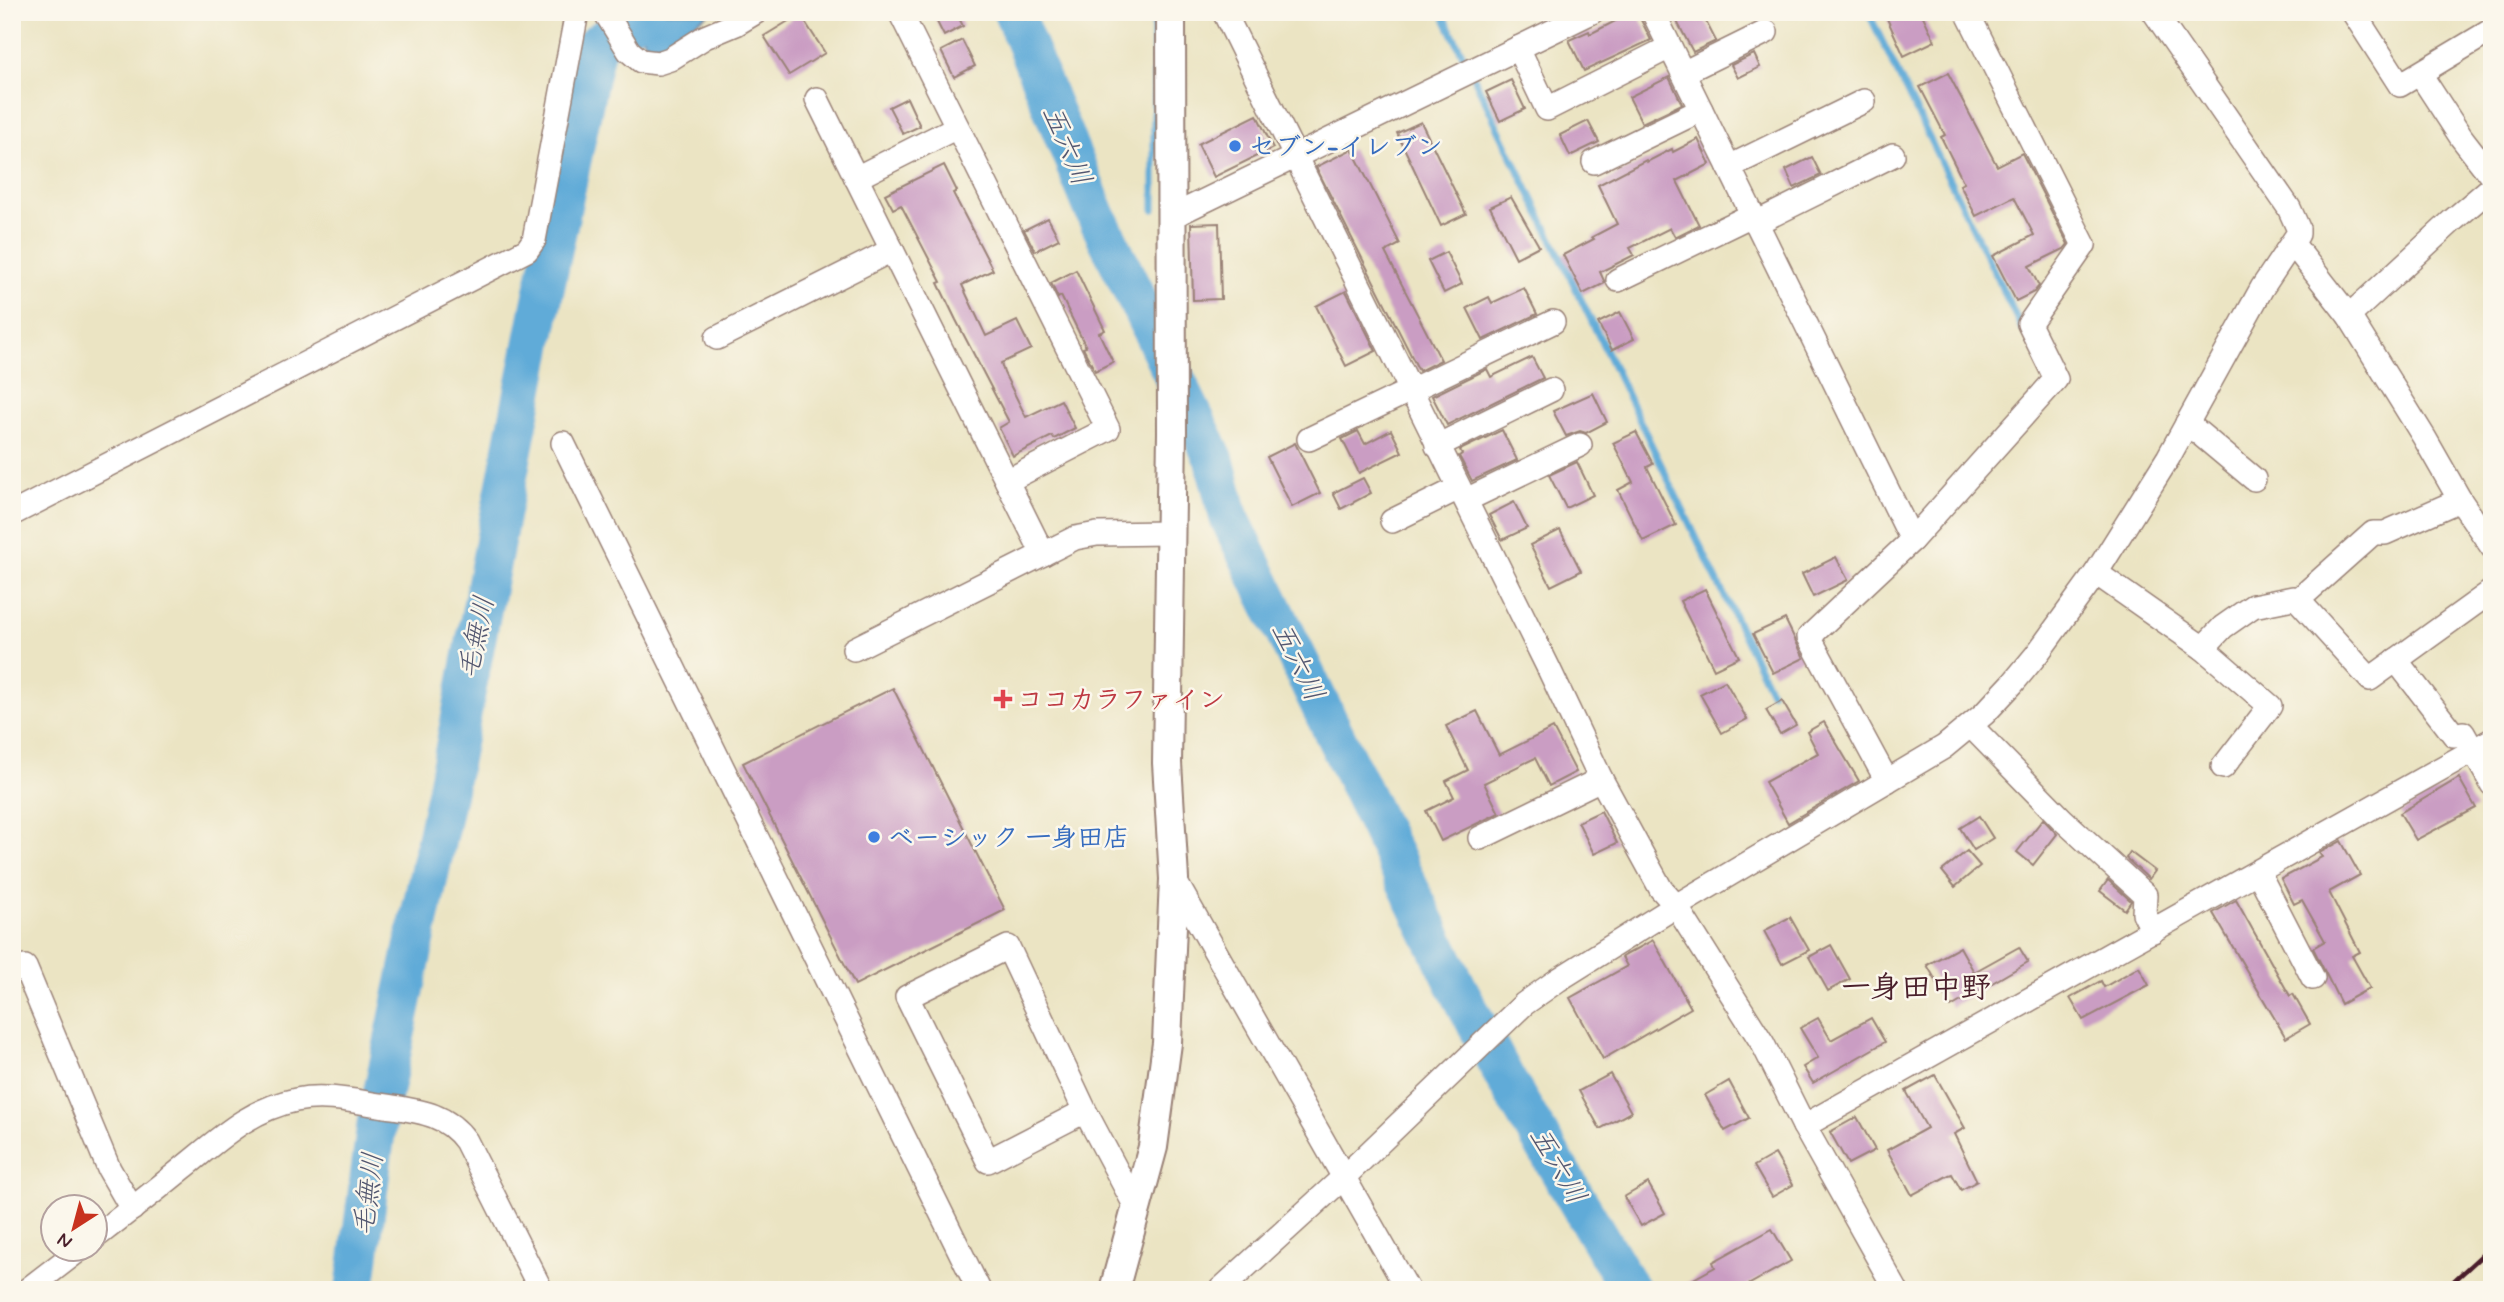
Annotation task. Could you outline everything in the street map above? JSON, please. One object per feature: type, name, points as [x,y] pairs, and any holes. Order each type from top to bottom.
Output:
[{"type":"street","points":[[12,514],[527,250],[534,240],[577,12]]},
{"type":"street","points":[[605,12],[629,51],[641,61],[658,63],[756,12]]},
{"type":"street","points":[[900,12],[1108,429],[1007,481]]},
{"type":"street","points":[[1114,1290],[1153,1147],[1164,1079],[1174,879],[1167,763],[1172,432],[1171,12]]},
{"type":"street","points":[[1224,12],[1601,779],[1661,889],[1676,906],[1763,1044],[1804,1126],[1896,1290]]},
{"type":"street","points":[[1171,217],[1592,12]]},
{"type":"street","points":[[1653,12],[1912,540]]},
{"type":"street","points":[[1886,781],[1809,637],[1912,540],[2056,379],[2029,324],[2084,245],[1967,12]]},
{"type":"street","points":[[1220,1290],[1344,1177],[1524,1004],[1676,906],[1933,754],[1971,726],[2006,691],[2037,654],[2096,573],[2187,423],[2262,288],[2298,234],[2289,208],[2154,12]]},
{"type":"street","points":[[2353,12],[2400,86],[2492,30]]},
{"type":"street","points":[[1683,73],[1766,32]]},
{"type":"street","points":[[1518,48],[1547,109],[1670,47]]},
{"type":"street","points":[[2420,74],[2492,177]]},
{"type":"street","points":[[817,99],[1043,554]]},
{"type":"street","points":[[1729,167],[1864,101]]},
{"type":"street","points":[[1594,162],[1701,110]]},
{"type":"street","points":[[856,178],[957,127]]},
{"type":"street","points":[[1618,280],[1893,155]]},
{"type":"street","points":[[2349,316],[2452,220],[2492,187]]},
{"type":"street","points":[[2293,244],[2349,316],[2460,500],[2484,519],[2492,547]]},
{"type":"street","points":[[717,338],[892,250]]},
{"type":"street","points":[[1309,439],[1553,322]]},
{"type":"street","points":[[1437,446],[1551,390]]},
{"type":"street","points":[[2187,423],[2254,479]]},
{"type":"street","points":[[563,443],[979,1290]]},
{"type":"street","points":[[1391,521],[1580,445]]},
{"type":"street","points":[[2298,600],[2373,533],[2385,533],[2460,500]]},
{"type":"street","points":[[854,649],[1075,538],[1097,534],[1170,533]]},
{"type":"street","points":[[2096,573],[2203,648],[2270,706],[2223,767]]},
{"type":"street","points":[[2203,648],[2222,627],[2253,606],[2293,598],[2298,600],[2370,680],[2492,591]]},
{"type":"street","points":[[2396,660],[2454,735],[2463,733],[2483,745],[2492,784]]},
{"type":"street","points":[[1971,726],[2062,819],[2145,895],[2144,914],[2153,930]]},
{"type":"street","points":[[1804,1126],[2483,745]]},
{"type":"street","points":[[1480,838],[1601,779]]},
{"type":"street","points":[[2258,872],[2313,978]]},
{"type":"street","points":[[1174,879],[1408,1290]]},
{"type":"street","points":[[1085,1111],[988,1161],[907,997],[1008,947],[1085,1111],[1137,1209]]},
{"type":"street","points":[[12,970],[25,967],[109,1169],[132,1209]]},
{"type":"street","points":[[108,1227],[244,1119],[280,1104],[323,1097],[421,1111],[448,1121],[458,1129],[541,1290]]},
{"type":"street","points":[[27,1290],[61,1264]]},
{"type":"water","points":[[628,12],[711,12],[680,33],[672,44],[647,46]]},
{"type":"building","points":[[932,12],[956,12],[963,26],[944,36]]},
{"type":"building","points":[[1637,12],[1651,40],[1584,71],[1569,40],[1589,31],[1590,34]]},
{"type":"building","points":[[1672,12],[1701,12],[1716,41],[1693,52]]},
{"type":"building","points":[[1884,12],[1921,12],[1935,41],[1904,56]]},
{"type":"building","points":[[800,14],[825,53],[789,75],[764,36]]},
{"type":"building","points":[[962,40],[975,66],[954,77],[941,51]]},
{"type":"building","points":[[1754,54],[1760,67],[1738,78],[1731,65]]},
{"type":"building","points":[[1948,73],[1997,166],[2022,153],[2068,244],[2064,249],[2029,266],[2039,286],[2034,292],[2016,301],[1993,256],[2034,235],[2014,197],[1976,216],[1960,185],[1964,183],[1941,137],[1945,135],[1920,87]]},
{"type":"building","points":[[1669,77],[1682,104],[1642,123],[1629,97]]},
{"type":"building","points":[[1511,80],[1525,109],[1500,121],[1486,92]]},
{"type":"building","points":[[907,98],[920,126],[903,134],[889,107]]},
{"type":"building","name":"セブン-イレブン","points":[[1257,115],[1273,148],[1214,177],[1198,144]]},
{"type":"building","points":[[1588,121],[1599,142],[1570,156],[1560,135]]},
{"type":"building","points":[[1421,122],[1466,214],[1441,226],[1397,133]]},
{"type":"building","points":[[1698,139],[1710,164],[1677,181],[1699,225],[1675,237],[1670,228],[1630,248],[1634,255],[1600,272],[1605,283],[1583,294],[1563,255],[1617,224],[1598,185],[1646,160],[1647,162],[1672,149],[1673,152]]},
{"type":"building","points":[[1352,149],[1400,244],[1385,252],[1441,360],[1419,371],[1316,167]]},
{"type":"building","points":[[1812,157],[1821,175],[1794,188],[1786,170]]},
{"type":"building","points":[[944,165],[957,191],[953,193],[993,270],[962,285],[986,336],[1017,321],[1031,349],[1001,363],[1004,373],[1026,417],[1061,400],[1075,428],[1054,439],[1052,436],[1013,456],[999,428],[1009,422],[938,283],[941,282],[901,205],[893,209],[885,194]]},
{"type":"building","points":[[1511,197],[1539,246],[1516,258],[1490,207]]},
{"type":"building","points":[[1048,218],[1059,239],[1035,251],[1024,230]]},
{"type":"building","points":[[1219,223],[1221,299],[1193,300],[1191,224]]},
{"type":"building","points":[[1446,252],[1462,284],[1444,293],[1428,261]]},
{"type":"building","points":[[1076,270],[1105,330],[1099,333],[1113,362],[1095,371],[1061,296],[1058,298],[1051,283]]},
{"type":"building","points":[[1524,288],[1537,314],[1483,340],[1467,308],[1489,297],[1492,303]]},
{"type":"building","points":[[1346,291],[1376,351],[1346,366],[1316,306]]},
{"type":"building","points":[[1620,312],[1634,339],[1612,350],[1598,323]]},
{"type":"building","points":[[1532,357],[1543,378],[1447,425],[1432,396],[1487,369],[1491,377]]},
{"type":"building","points":[[1593,393],[1607,422],[1586,433],[1580,431],[1566,436],[1553,411]]},
{"type":"building","points":[[1391,430],[1402,452],[1359,473],[1342,439],[1358,431],[1365,444]]},
{"type":"building","points":[[1502,430],[1517,460],[1472,481],[1459,456],[1462,454],[1460,450]]},
{"type":"building","points":[[1636,432],[1653,464],[1647,467],[1676,525],[1643,541],[1618,490],[1633,482],[1613,443]]},
{"type":"building","points":[[1295,443],[1320,493],[1292,507],[1267,457]]},
{"type":"building","points":[[1577,462],[1593,495],[1566,508],[1549,475]]},
{"type":"building","points":[[1363,478],[1371,493],[1341,509],[1333,493]]},
{"type":"building","points":[[1514,502],[1527,528],[1502,540],[1489,515]]},
{"type":"building","points":[[1560,530],[1581,571],[1551,586],[1530,545]]},
{"type":"building","points":[[1836,557],[1848,580],[1813,597],[1802,574]]},
{"type":"building","points":[[1705,589],[1739,657],[1714,669],[1680,601]]},
{"type":"building","points":[[1785,619],[1804,658],[1773,673],[1753,634]]},
{"type":"building","points":[[1725,681],[1747,719],[1722,733],[1700,694]]},
{"type":"building","name":"ベーシック 一身田店","points":[[893,688],[1005,910],[855,985],[743,763]]},
{"type":"building","points":[[1782,701],[1796,725],[1780,734],[1766,710]]},
{"type":"building","points":[[1477,711],[1499,755],[1553,728],[1576,772],[1549,786],[1535,758],[1484,783],[1499,813],[1441,841],[1426,811],[1454,797],[1446,781],[1468,770],[1446,726]]},
{"type":"building","points":[[1824,722],[1859,781],[1788,823],[1765,782],[1818,753],[1807,732]]},
{"type":"building","points":[[2459,778],[2476,808],[2416,840],[2400,813]]},
{"type":"building","points":[[1601,811],[1617,843],[1594,854],[1578,822]]},
{"type":"building","points":[[1979,816],[1993,838],[1974,850],[1960,828]]},
{"type":"building","points":[[2043,819],[2057,834],[2033,865],[2017,852]]},
{"type":"building","points":[[2341,841],[2360,875],[2329,892],[2360,952],[2352,956],[2370,988],[2341,1004],[2313,948],[2325,941],[2302,900],[2294,904],[2281,879],[2322,857],[2319,853]]},
{"type":"building","points":[[1967,851],[1980,866],[1955,887],[1942,871]]},
{"type":"building","points":[[2130,852],[2155,871],[2149,879],[2126,858]]},
{"type":"building","points":[[2108,880],[2131,901],[2125,910],[2100,891]]},
{"type":"building","points":[[2236,900],[2290,996],[2293,994],[2310,1024],[2286,1038],[2213,913]]},
{"type":"building","points":[[1790,917],[1809,950],[1782,964],[1764,931]]},
{"type":"building","points":[[1653,940],[1691,1008],[1603,1059],[1570,998],[1627,966],[1622,957]]},
{"type":"building","points":[[1831,945],[1850,979],[1828,991],[1809,957]]},
{"type":"building","points":[[1960,947],[1974,972],[2019,947],[2028,962],[1951,1007],[1927,965]]},
{"type":"building","points":[[2139,967],[2149,985],[2083,1020],[2070,998],[2101,981],[2104,987]]},
{"type":"building","points":[[1818,1018],[1831,1040],[1871,1018],[1885,1042],[1813,1083],[1803,1067],[1818,1058],[1800,1028]]},
{"type":"building","points":[[1610,1074],[1631,1112],[1600,1129],[1579,1091]]},
{"type":"building","points":[[1935,1075],[1965,1128],[1954,1134],[1977,1181],[1961,1190],[1952,1174],[1912,1195],[1887,1150],[1927,1128],[1906,1091]]},
{"type":"building","points":[[1729,1081],[1749,1118],[1725,1131],[1705,1095]]},
{"type":"building","points":[[1857,1117],[1875,1150],[1848,1164],[1830,1132]]},
{"type":"building","points":[[1775,1154],[1793,1185],[1772,1197],[1754,1166]]},
{"type":"building","points":[[1648,1183],[1665,1213],[1641,1226],[1624,1197]]},
{"type":"building","points":[[1772,1229],[1791,1261],[1739,1290],[1674,1290],[1715,1267],[1713,1262]]},
{"type":"waterway","name":"毛無川","points":[[355,1290],[377,1121],[447,789],[540,310],[596,44],[645,12]]},
{"type":"waterway","name":"五六川","points":[[1013,12],[1097,217],[1214,459],[1229,517],[1456,985],[1506,1080],[1630,1290]]},
{"type":"waterway","points":[[1154,12],[1154,209]]},
{"type":"waterway","points":[[1442,12],[1771,692]]},
{"type":"waterway","points":[[1868,12],[2022,329]]},
{"type":"railway","points":[[2444,1290],[2492,1246]]},
{"type":"place","name":"セブン-イレブン","points":[[1235,146]]},
{"type":"place","name":"ココカラファイン","points":[[1003,699]]},
{"type":"place","name":"ベーシック 一身田店","points":[[874,837]]},
{"type":"district","name":"一身田中野","points":[[1916,987]]}]
